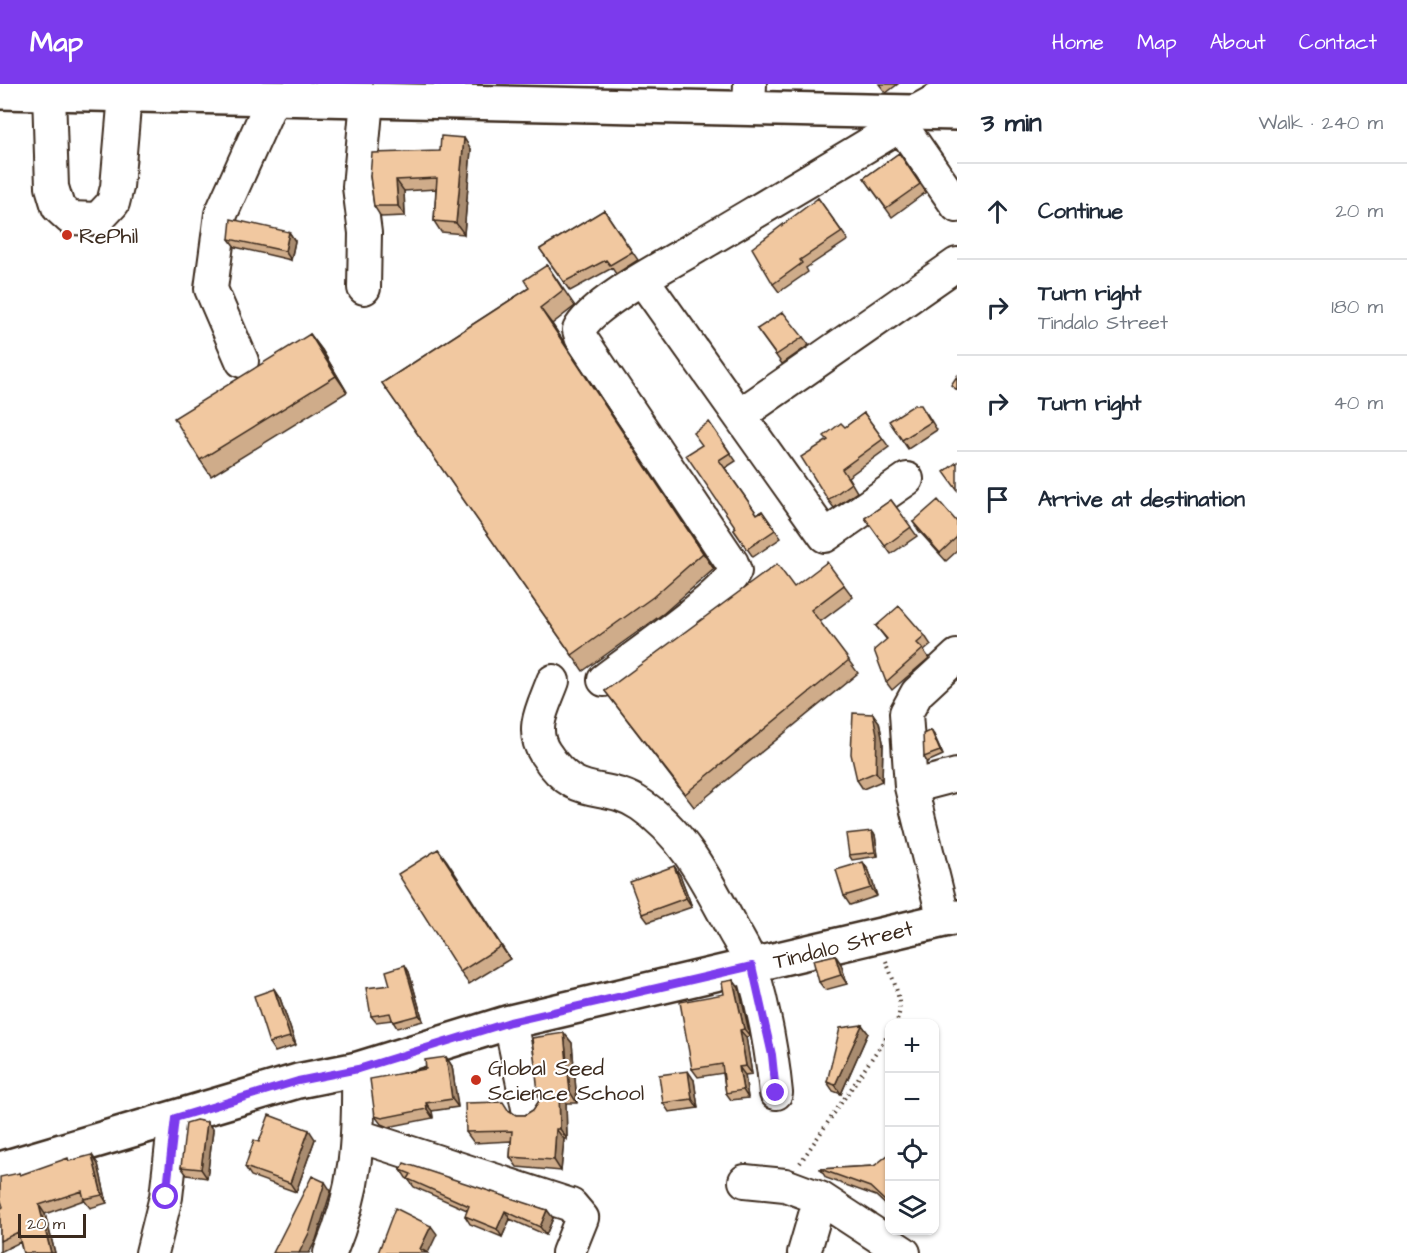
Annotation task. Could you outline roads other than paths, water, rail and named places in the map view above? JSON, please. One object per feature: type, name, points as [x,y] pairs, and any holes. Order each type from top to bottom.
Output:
[{"type":"main road","points":[[0,92],[367,100],[750,96],[907,119],[957,113]]},
{"type":"main road","name":"Tindalo Street","points":[[0,1169],[298,1081],[358,1069],[510,1022],[752,966],[878,934],[953,922]]},
{"type":"street","points":[[604,680],[706,601],[731,579],[735,571],[732,562],[582,340],[579,330],[590,314],[643,280],[957,89]]},
{"type":"street","points":[[49,93],[52,187],[58,207],[70,218],[98,219],[113,203],[117,188],[125,95]]},
{"type":"street","points":[[242,361],[211,290],[221,214],[273,98]]},
{"type":"street","points":[[364,288],[365,233],[359,187],[367,100]]},
{"type":"street","points":[[907,119],[957,206]]},
{"type":"street","points":[[740,416],[957,264]]},
{"type":"street","points":[[643,280],[825,536],[907,479]]},
{"type":"street","points":[[953,922],[910,787],[906,713],[917,693],[957,656]]},
{"type":"street","points":[[553,681],[536,725],[537,739],[555,768],[570,782],[617,794],[640,804],[678,837],[699,866],[752,966],[772,1055],[776,1093]]},
{"type":"street","points":[[910,787],[957,775]]},
{"type":"street","points":[[510,1022],[528,1108]]},
{"type":"street","points":[[332,1252],[351,1193],[359,1136],[358,1069]]},
{"type":"street","points":[[148,1252],[166,1197],[175,1118]]},
{"type":"street","points":[[359,1136],[571,1205],[582,1218],[568,1253]]},
{"type":"street","points":[[745,1181],[785,1185],[820,1198],[904,1253]]},
{"type":"street","points":[[804,1253],[820,1198]]},
{"type":"place","name":"RePhil","points":[[67,235]]},
{"type":"place","name":"Global Seed Science School","points":[[476,1080]]}]
